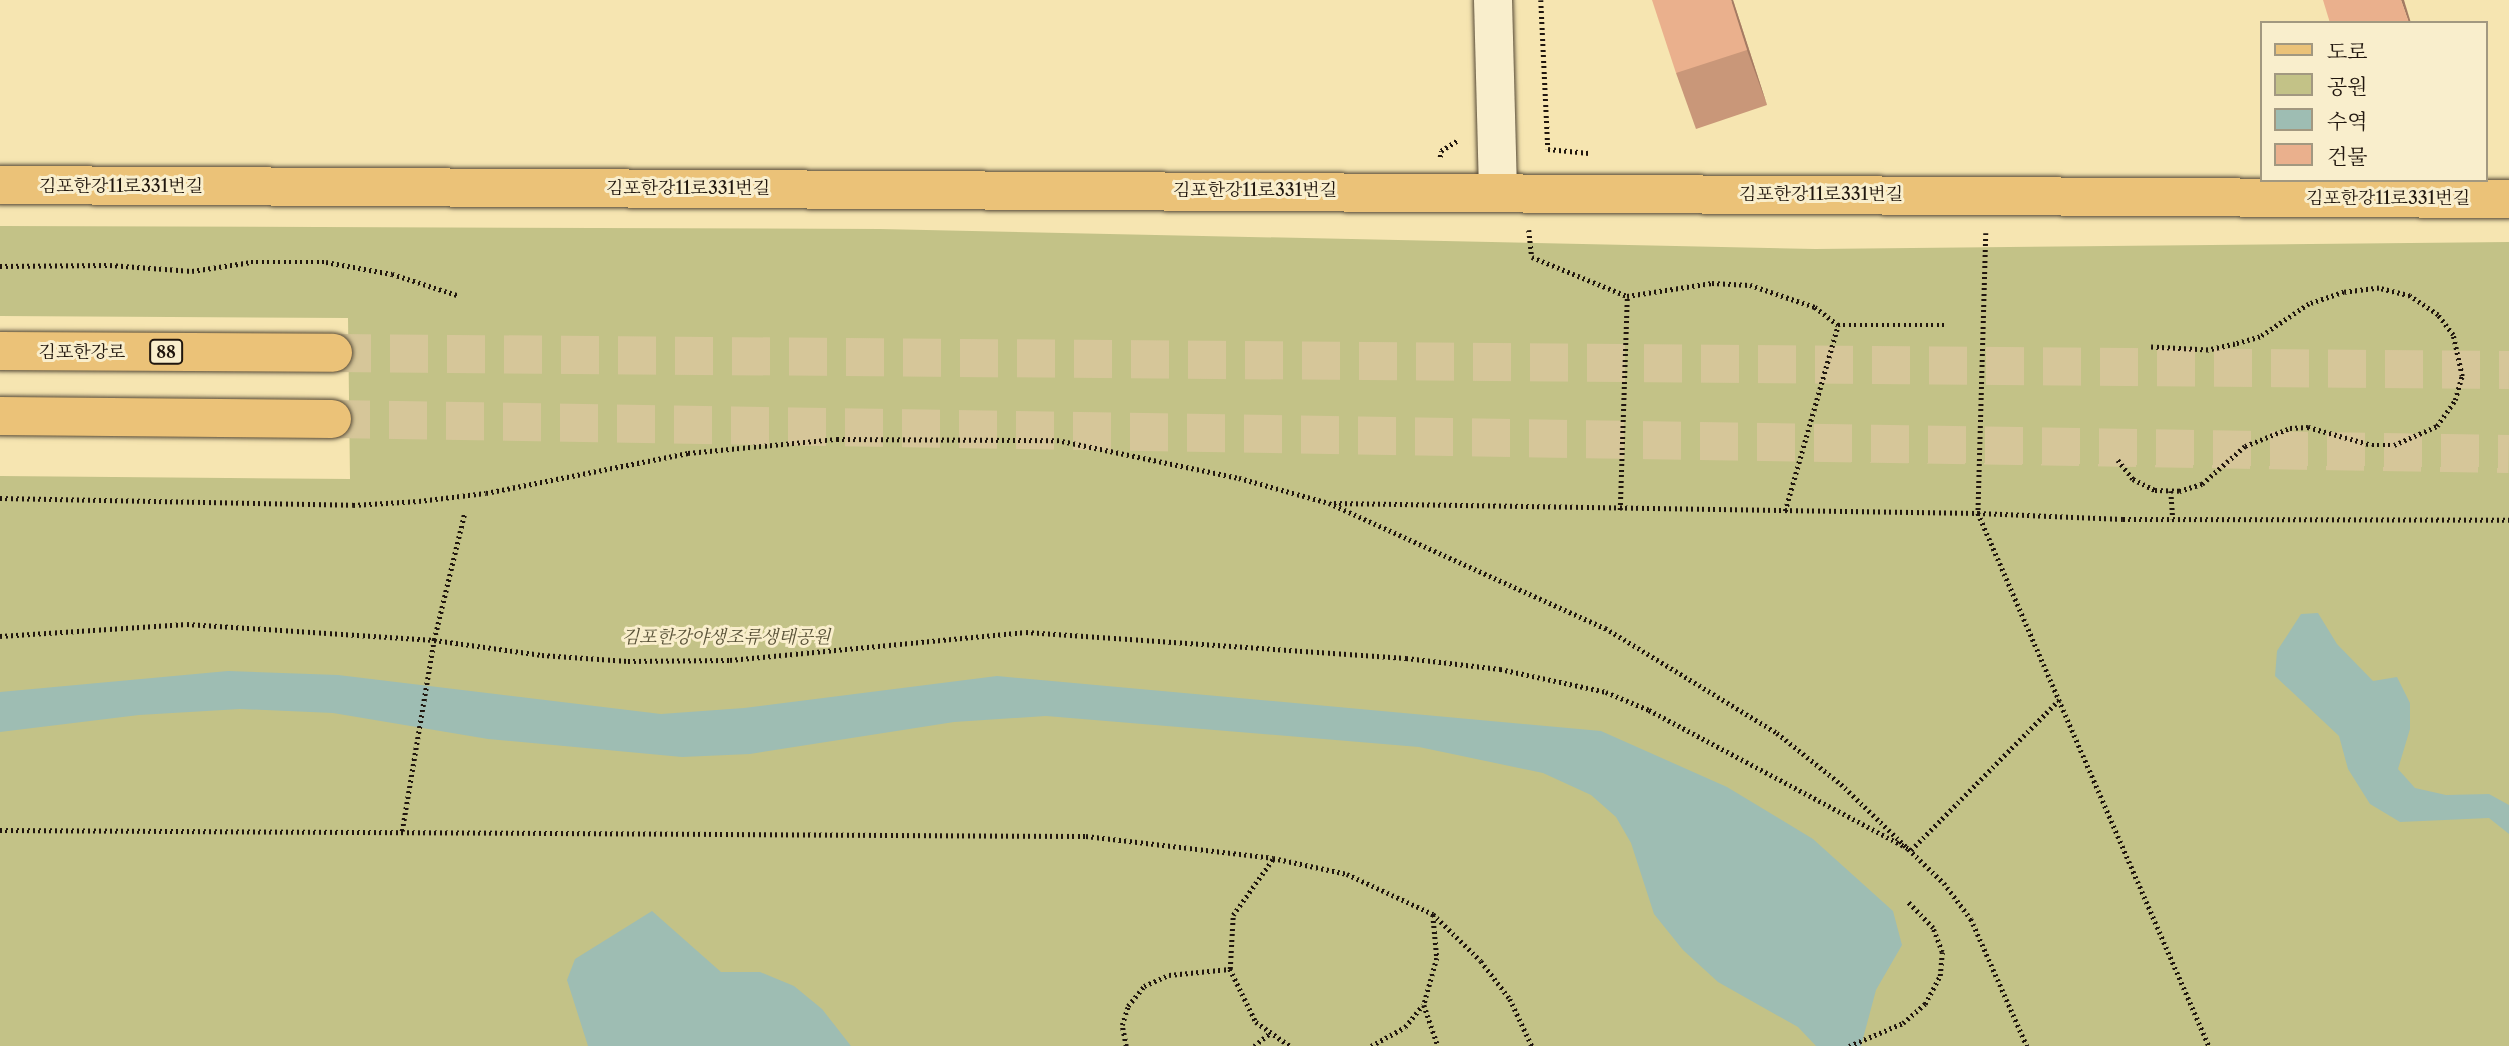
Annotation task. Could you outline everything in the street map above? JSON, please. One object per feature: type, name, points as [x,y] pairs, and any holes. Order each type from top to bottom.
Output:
[{"type":"main road","name":"김포한강11로331번길","points":[[0,185],[2509,199]]},
{"type":"main road","name":"김포한강로","points":[[0,351],[333,353]]},
{"type":"main road","points":[[0,416],[332,419]]},
{"type":"street","points":[[1493,0],[1498,192]]},
{"type":"path","points":[[1541,0],[1548,149],[1597,153]]},
{"type":"path","points":[[1541,224],[1528,224],[1532,257],[1627,296],[1712,284],[1750,285],[1815,307],[1838,325],[1947,325]]},
{"type":"path","points":[[1972,229],[1986,229],[1978,513],[2208,1046]]},
{"type":"path","points":[[0,266],[110,265],[192,271],[251,262],[326,262],[392,274],[460,296]]},
{"type":"path","points":[[2118,460],[2133,479],[2155,490],[2171,491],[2202,484],[2245,446],[2290,428],[2308,427],[2372,445],[2413,440],[2437,426],[2455,401],[2462,376],[2460,355],[2438,315],[2410,296],[2379,288],[2344,292],[2309,304],[2260,337],[2235,344],[2208,350],[2151,346]]},
{"type":"path","points":[[1620,510],[1627,296]]},
{"type":"path","points":[[1785,511],[1838,325]]},
{"type":"path","points":[[0,498],[353,505],[486,493],[688,453],[836,439],[983,437],[1057,440],[1239,478],[1329,503],[1605,628],[1659,657],[1777,733],[1841,783],[1911,850],[1971,919],[2027,1046]]},
{"type":"path","points":[[2171,491],[2173,519]]},
{"type":"path","points":[[1329,503],[1414,501],[1620,510],[1978,513],[2173,519],[2509,520]]},
{"type":"path","points":[[402,831],[434,639],[464,515]]},
{"type":"path","points":[[0,636],[187,624],[434,639],[542,655],[692,660],[1026,632],[1406,658],[1500,669],[1606,692],[1649,709],[1911,850]]},
{"type":"path","points":[[1911,850],[2059,700]]},
{"type":"path","points":[[0,830],[1086,836],[1273,858],[1347,874],[1433,914],[1481,961],[1510,999],[1532,1046]]},
{"type":"path","points":[[1273,858],[1233,915],[1230,970],[1237,990],[1269,1034],[1290,1046]]},
{"type":"path","points":[[1849,1046],[1903,1023],[1925,1004],[1940,976],[1942,952],[1933,928],[1908,902]]},
{"type":"path","points":[[1371,1046],[1405,1027],[1424,1005],[1437,958],[1433,914]]},
{"type":"path","points":[[1126,1046],[1122,1025],[1128,1006],[1144,986],[1169,975],[1230,970]]},
{"type":"path","points":[[1424,1005],[1438,1046]]},
{"type":"path","points":[[1254,1046],[1269,1034]]},
{"type":"green space","name":"김포한강야생조류생태공원","points":[[0,226],[880,229],[1815,249],[2509,242],[2509,1046],[0,1046],[0,476],[350,479],[348,318],[0,316]]},
{"type":"water","points":[[2318,613],[2337,644],[2373,681],[2397,677],[2410,703],[2410,729],[2398,769],[2415,788],[2446,795],[2489,794],[2509,805],[2509,834],[2489,818],[2400,822],[2370,804],[2348,769],[2339,736],[2275,676],[2277,651],[2301,614]]},
{"type":"water","points":[[228,671],[338,675],[661,714],[744,708],[997,676],[1601,731],[1727,787],[1813,839],[1893,911],[1902,945],[1876,990],[1861,1046],[1816,1046],[1798,1027],[1718,982],[1683,950],[1654,914],[1631,843],[1616,817],[1591,795],[1543,773],[1419,747],[1046,716],[954,722],[750,754],[682,757],[488,739],[333,713],[240,709],[139,715],[0,732],[0,692]]},
{"type":"water","points":[[652,911],[721,972],[760,972],[794,986],[822,1009],[851,1046],[588,1046],[567,980],[575,959]]},
{"type":"building","points":[[1652,0],[1731,0],[1747,50],[1676,73]]},
{"type":"building","points":[[2323,0],[2401,0],[2408,21],[2329,21]]},
{"type":"tunnel","points":[[333,353],[2509,370]]},
{"type":"tunnel","points":[[332,419],[2509,454]]}]
